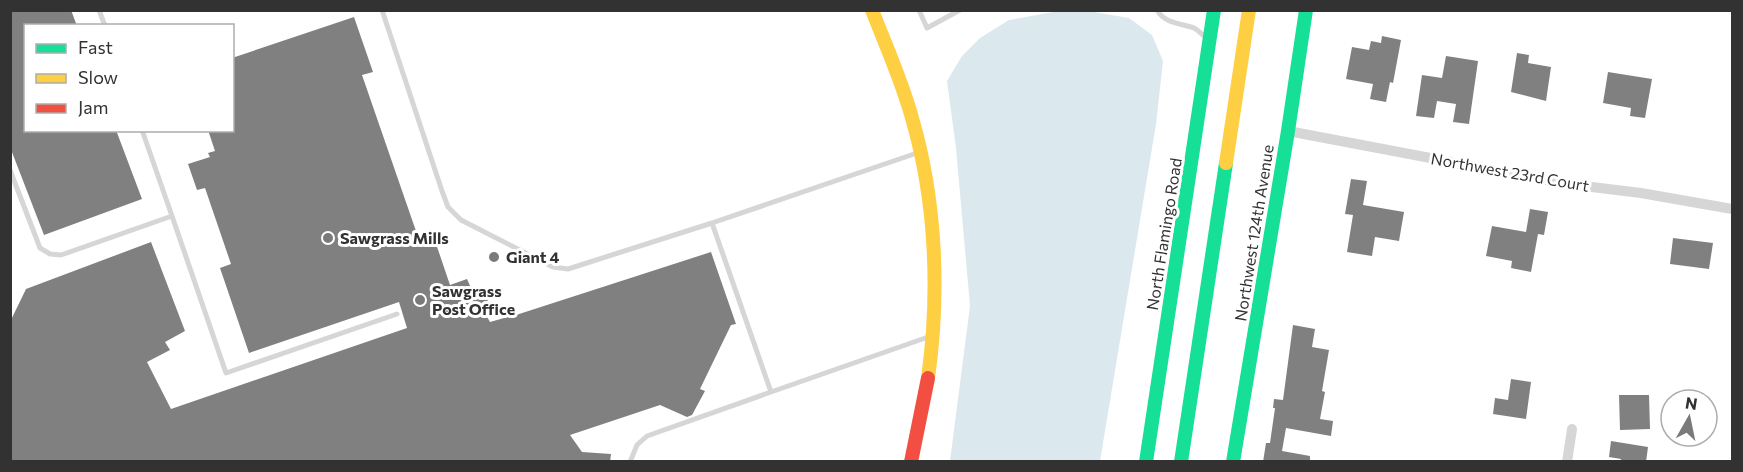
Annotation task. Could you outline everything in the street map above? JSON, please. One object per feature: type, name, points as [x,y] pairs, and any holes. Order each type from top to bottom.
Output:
[{"type":"main road","points":[[872,10],[903,89],[921,152],[933,268],[932,335],[921,417],[910,462]]},
{"type":"main road","name":"North Flamingo Road","points":[[1146,462],[1214,10]]},
{"type":"main road","points":[[1181,462],[1249,10]]},
{"type":"main road","name":"Northwest 124th Avenue","points":[[1233,462],[1306,10]]},
{"type":"street","name":"Northwest 23rd Court","points":[[1288,131],[1567,183],[1732,209]]},
{"type":"street","points":[[1567,462],[1572,429]]},
{"type":"lane","points":[[382,10],[448,207],[461,220],[554,267],[568,268],[712,224],[921,152]]},
{"type":"lane","points":[[919,10],[927,28],[960,10]]},
{"type":"lane","points":[[1156,10],[1160,16],[1176,24],[1196,28],[1210,41]]},
{"type":"lane","points":[[143,132],[226,373],[397,314]]},
{"type":"lane","points":[[10,170],[40,248],[50,254],[61,255],[172,216]]},
{"type":"lane","points":[[712,224],[771,392]]},
{"type":"lane","points":[[630,462],[638,445],[647,436],[932,335]]},
{"type":"shaded area","points":[[1059,11],[1088,11],[1129,18],[1152,35],[1163,61],[1156,124],[1100,461],[950,461],[970,306],[956,148],[947,81],[962,56],[980,38],[1009,20]]},
{"type":"building","points":[[10,10],[71,10],[76,24],[24,24],[24,132],[117,132],[142,199],[44,235],[10,147]]},
{"type":"building","name":"Sawgrass Mills","points":[[354,17],[373,72],[362,75],[417,234],[431,229],[450,285],[467,279],[475,297],[491,296],[482,308],[490,322],[504,318],[512,307],[516,315],[711,252],[736,324],[731,325],[700,389],[705,391],[692,415],[687,417],[660,405],[570,435],[582,452],[611,454],[610,462],[10,462],[10,322],[26,289],[151,242],[185,331],[165,342],[170,350],[147,362],[171,409],[407,328],[399,302],[249,353],[220,268],[231,264],[205,188],[197,190],[188,164],[210,157],[208,153],[215,151],[209,132],[234,132],[234,57]]},
{"type":"building","points":[[1382,36],[1401,40],[1393,83],[1390,82],[1386,102],[1370,99],[1373,84],[1346,79],[1352,47],[1369,50],[1371,41],[1381,43]]},
{"type":"building","points":[[1517,53],[1529,55],[1528,63],[1551,67],[1546,101],[1511,92]]},
{"type":"building","points":[[1446,56],[1478,61],[1469,124],[1453,122],[1456,104],[1437,101],[1434,118],[1416,116],[1422,75],[1442,78]]},
{"type":"building","points":[[1608,72],[1652,79],[1645,118],[1630,116],[1631,108],[1603,103]]},
{"type":"building","points":[[1351,179],[1367,181],[1363,205],[1404,212],[1399,241],[1375,237],[1372,256],[1347,252],[1353,215],[1345,214]]},
{"type":"building","points":[[1530,209],[1548,212],[1544,235],[1538,234],[1531,272],[1511,268],[1512,261],[1486,256],[1492,226],[1526,232]]},
{"type":"building","points":[[1673,238],[1713,243],[1709,269],[1670,264]]},
{"type":"building","points":[[1293,325],[1315,329],[1312,347],[1329,350],[1320,419],[1333,421],[1331,436],[1286,428],[1282,451],[1310,456],[1310,462],[1263,462],[1266,443],[1270,443],[1275,408],[1273,408],[1274,399],[1283,400]]},
{"type":"building","points":[[1511,379],[1531,382],[1526,419],[1493,414],[1495,398],[1508,400]]},
{"type":"building","points":[[1619,395],[1649,395],[1650,429],[1620,430]]},
{"type":"building","points":[[1611,441],[1648,447],[1646,462],[1620,462],[1621,459],[1609,457]]},
{"type":"traffic: fast","points":[[1146,462],[1214,10]]},
{"type":"traffic: fast","points":[[1233,462],[1306,10]]},
{"type":"traffic: fast","points":[[1181,462],[1226,163]]},
{"type":"traffic: slow","points":[[872,10],[908,104],[926,181],[931,214],[935,280],[928,378]]},
{"type":"traffic: slow","points":[[1226,163],[1249,10]]},
{"type":"traffic: jam","points":[[911,462],[928,378]]},
{"type":"place","name":"Sawgrass Mills","points":[[328,238]]},
{"type":"place","name":"Giant 4","points":[[494,257]]},
{"type":"place","name":"Sawgrass Post Office","points":[[420,300]]}]
